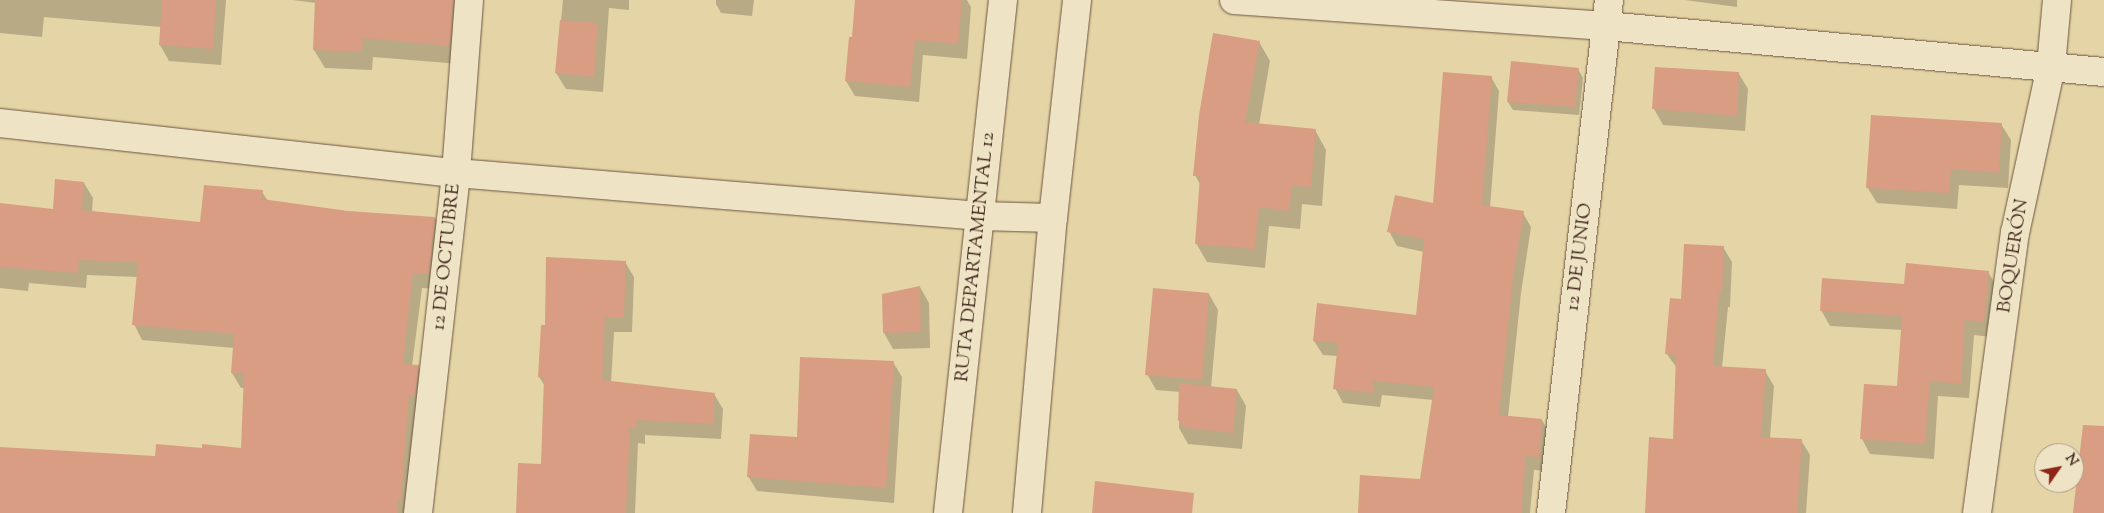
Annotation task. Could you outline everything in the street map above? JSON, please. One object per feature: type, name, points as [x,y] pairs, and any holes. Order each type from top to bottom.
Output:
[{"type":"street","name":"12 DE OCTUBRE","points":[[418,513],[456,173],[469,0]]},
{"type":"street","name":"RUTA DEPARTAMENTAL 12","points":[[948,513],[1003,0]]},
{"type":"street","points":[[1027,513],[1053,218],[1077,0]]},
{"type":"street","points":[[1234,0],[1607,13],[2104,72]]},
{"type":"street","name":"BOQUERÓN","points":[[1977,513],[2015,233],[2051,66],[2057,0]]},
{"type":"street","name":"12 DE JUNIO","points":[[1550,513],[1607,13]]},
{"type":"street","points":[[0,123],[456,173],[980,216],[1053,218]]},
{"type":"building","points":[[162,0],[216,0],[213,49],[159,45]]},
{"type":"building","points":[[315,0],[453,0],[450,46],[363,38],[362,52],[313,50]]},
{"type":"building","points":[[855,0],[962,0],[958,44],[915,40],[910,87],[845,81],[849,37],[852,37]]},
{"type":"building","points":[[560,20],[598,23],[594,77],[555,73]]},
{"type":"building","points":[[1213,33],[1260,41],[1245,122],[1316,129],[1311,187],[1292,186],[1289,211],[1259,207],[1255,249],[1195,244],[1200,176],[1193,176],[1199,115]]},
{"type":"building","points":[[1511,61],[1579,68],[1575,107],[1507,102]]},
{"type":"building","points":[[1655,67],[1739,72],[1737,116],[1652,109]]},
{"type":"building","points":[[1443,72],[1492,76],[1482,205],[1524,211],[1513,278],[1499,415],[1542,419],[1539,457],[1526,456],[1521,513],[1358,513],[1360,475],[1420,479],[1434,387],[1374,381],[1373,393],[1333,389],[1338,343],[1313,341],[1317,303],[1416,315],[1424,239],[1387,232],[1395,195],[1433,203]]},
{"type":"building","points":[[1871,115],[2002,123],[1999,173],[1951,169],[1949,193],[1866,188]]},
{"type":"building","points":[[55,179],[84,182],[82,210],[200,222],[204,185],[263,190],[262,199],[348,211],[435,217],[429,274],[413,273],[403,364],[419,365],[415,396],[409,396],[401,499],[398,499],[397,513],[0,513],[0,447],[155,456],[156,444],[202,448],[202,444],[241,448],[244,374],[231,373],[234,334],[132,325],[138,262],[79,260],[78,273],[0,267],[0,203],[53,209]]},
{"type":"building","points":[[1684,244],[1724,246],[1722,292],[1719,292],[1713,366],[1766,369],[1761,437],[1802,439],[1797,513],[1645,513],[1649,437],[1673,439],[1676,355],[1665,354],[1670,298],[1681,299]]},
{"type":"building","points":[[546,257],[626,261],[624,318],[605,317],[602,380],[715,393],[713,424],[637,420],[636,429],[630,428],[626,513],[516,513],[518,463],[541,464],[544,377],[538,377],[541,325],[545,325]]},
{"type":"building","points":[[1906,263],[1989,271],[1984,322],[1965,320],[1961,384],[1930,381],[1925,444],[1860,439],[1864,384],[1897,386],[1902,316],[1820,311],[1822,278],[1904,284]]},
{"type":"building","points":[[920,286],[921,332],[883,333],[882,294]]},
{"type":"building","points":[[1153,288],[1209,293],[1202,380],[1145,375]]},
{"type":"building","points":[[800,357],[894,361],[886,488],[747,477],[750,434],[797,437]]},
{"type":"building","points":[[1179,383],[1237,389],[1233,433],[1186,428],[1178,420]]},
{"type":"building","points":[[2083,425],[2104,426],[2104,513],[2073,513],[2075,493],[2084,493],[2084,443],[2081,443]]},
{"type":"building","points":[[1095,481],[1194,493],[1192,513],[1092,513]]}]
